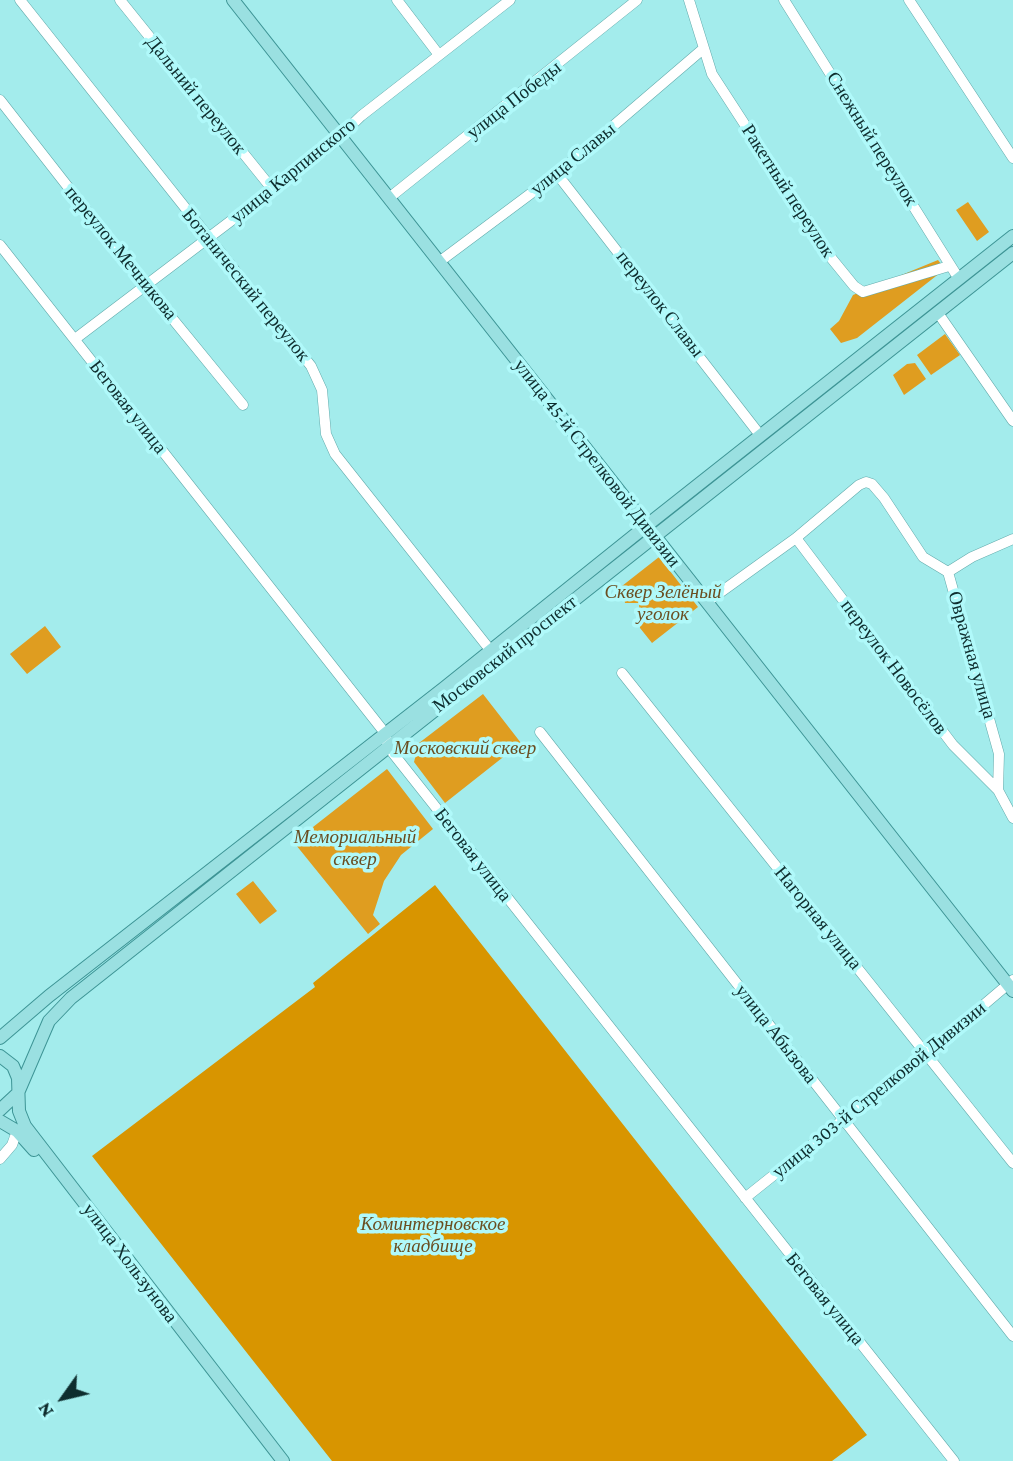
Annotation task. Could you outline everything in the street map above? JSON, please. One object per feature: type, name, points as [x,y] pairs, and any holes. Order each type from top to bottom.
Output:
[{"type":"main road","name":"улица 45-й Стрелковой Дивизии","points":[[233,0],[1011,986]]},
{"type":"main road","name":"Московский проспект","points":[[0,1110],[18,1093],[49,1021],[56,1011],[388,747],[650,531],[760,435],[1013,236]]},
{"type":"main road","name":"Московский проспект","points":[[0,1038],[49,996],[385,733],[938,313],[1013,253]]},
{"type":"main road","points":[[929,302],[938,313]]},
{"type":"main road","name":"улица Хользунова","points":[[0,1056],[13,1066],[18,1078],[19,1111],[25,1126],[283,1461]]},
{"type":"main road","name":"улица Хользунова","points":[[0,1121],[17,1131],[56,1178],[276,1461]]},
{"type":"street","name":"Ботанический переулок","points":[[20,0],[311,366],[322,390],[326,434],[335,454],[491,651]]},
{"type":"street","name":"Дальний переулок","points":[[120,0],[273,190]]},
{"type":"street","points":[[397,0],[439,55]]},
{"type":"street","name":"улица Карпинского","points":[[75,340],[273,190],[361,116],[510,0]]},
{"type":"street","name":"улица Победы","points":[[389,198],[637,0]]},
{"type":"street","name":"Ракетный переулок","points":[[689,0],[703,49],[719,85],[832,259],[854,286],[863,292],[949,266]]},
{"type":"street","name":"Снежный переулок","points":[[784,0],[959,279]]},
{"type":"street","points":[[909,0],[1013,158]]},
{"type":"street","name":"улица Славы","points":[[439,262],[558,174],[703,49]]},
{"type":"street","name":"переулок Мечникова","points":[[0,100],[243,405]]},
{"type":"street","name":"переулок Славы","points":[[558,174],[760,435]]},
{"type":"street","name":"Беговая улица","points":[[0,245],[385,733],[388,747],[954,1461]]},
{"type":"street","points":[[938,313],[1013,421]]},
{"type":"street","points":[[707,602],[796,538],[866,482],[872,484],[884,498],[923,557],[948,572],[972,557],[1013,539]]},
{"type":"street","name":"переулок Новосёлов","points":[[796,538],[953,745],[998,790]]},
{"type":"street","name":"Овражная улица","points":[[948,572],[999,754],[998,790],[1013,818]]},
{"type":"street","name":"Нагорная улица","points":[[622,673],[1013,1163]]},
{"type":"street","name":"улица Абызова","points":[[540,732],[1013,1336]]},
{"type":"street","name":"улица 303-й Стрелковой Дивизии","points":[[744,1198],[1011,986]]},
{"type":"street","points":[[0,1159],[12,1145],[17,1131]]},
{"type":"green space","points":[[968,202],[989,232],[977,241],[956,210]]},
{"type":"green space","points":[[938,260],[945,269],[857,338],[841,343],[830,329],[839,321],[853,295]]},
{"type":"green space","points":[[945,334],[960,355],[931,375],[917,355]]},
{"type":"green space","points":[[915,363],[926,379],[904,395],[893,375],[907,364]]},
{"type":"green space","name":"Сквер Зелёный уголок","points":[[659,557],[698,607],[652,643],[640,628],[639,603],[625,603],[622,586]]},
{"type":"green space","points":[[45,626],[61,647],[27,674],[10,654]]},
{"type":"green space","name":"Московский сквер","points":[[483,694],[521,743],[445,803],[414,762],[419,743]]},
{"type":"green space","name":"Мемориальный сквер","points":[[387,769],[433,829],[401,855],[384,881],[373,915],[380,924],[368,934],[296,845],[299,838]]},
{"type":"green space","points":[[253,881],[277,911],[260,924],[236,894]]},
{"type":"green space","name":"Коминтерновское кладбище","points":[[435,885],[867,1435],[832,1461],[332,1461],[92,1156],[315,987],[313,983]]}]
